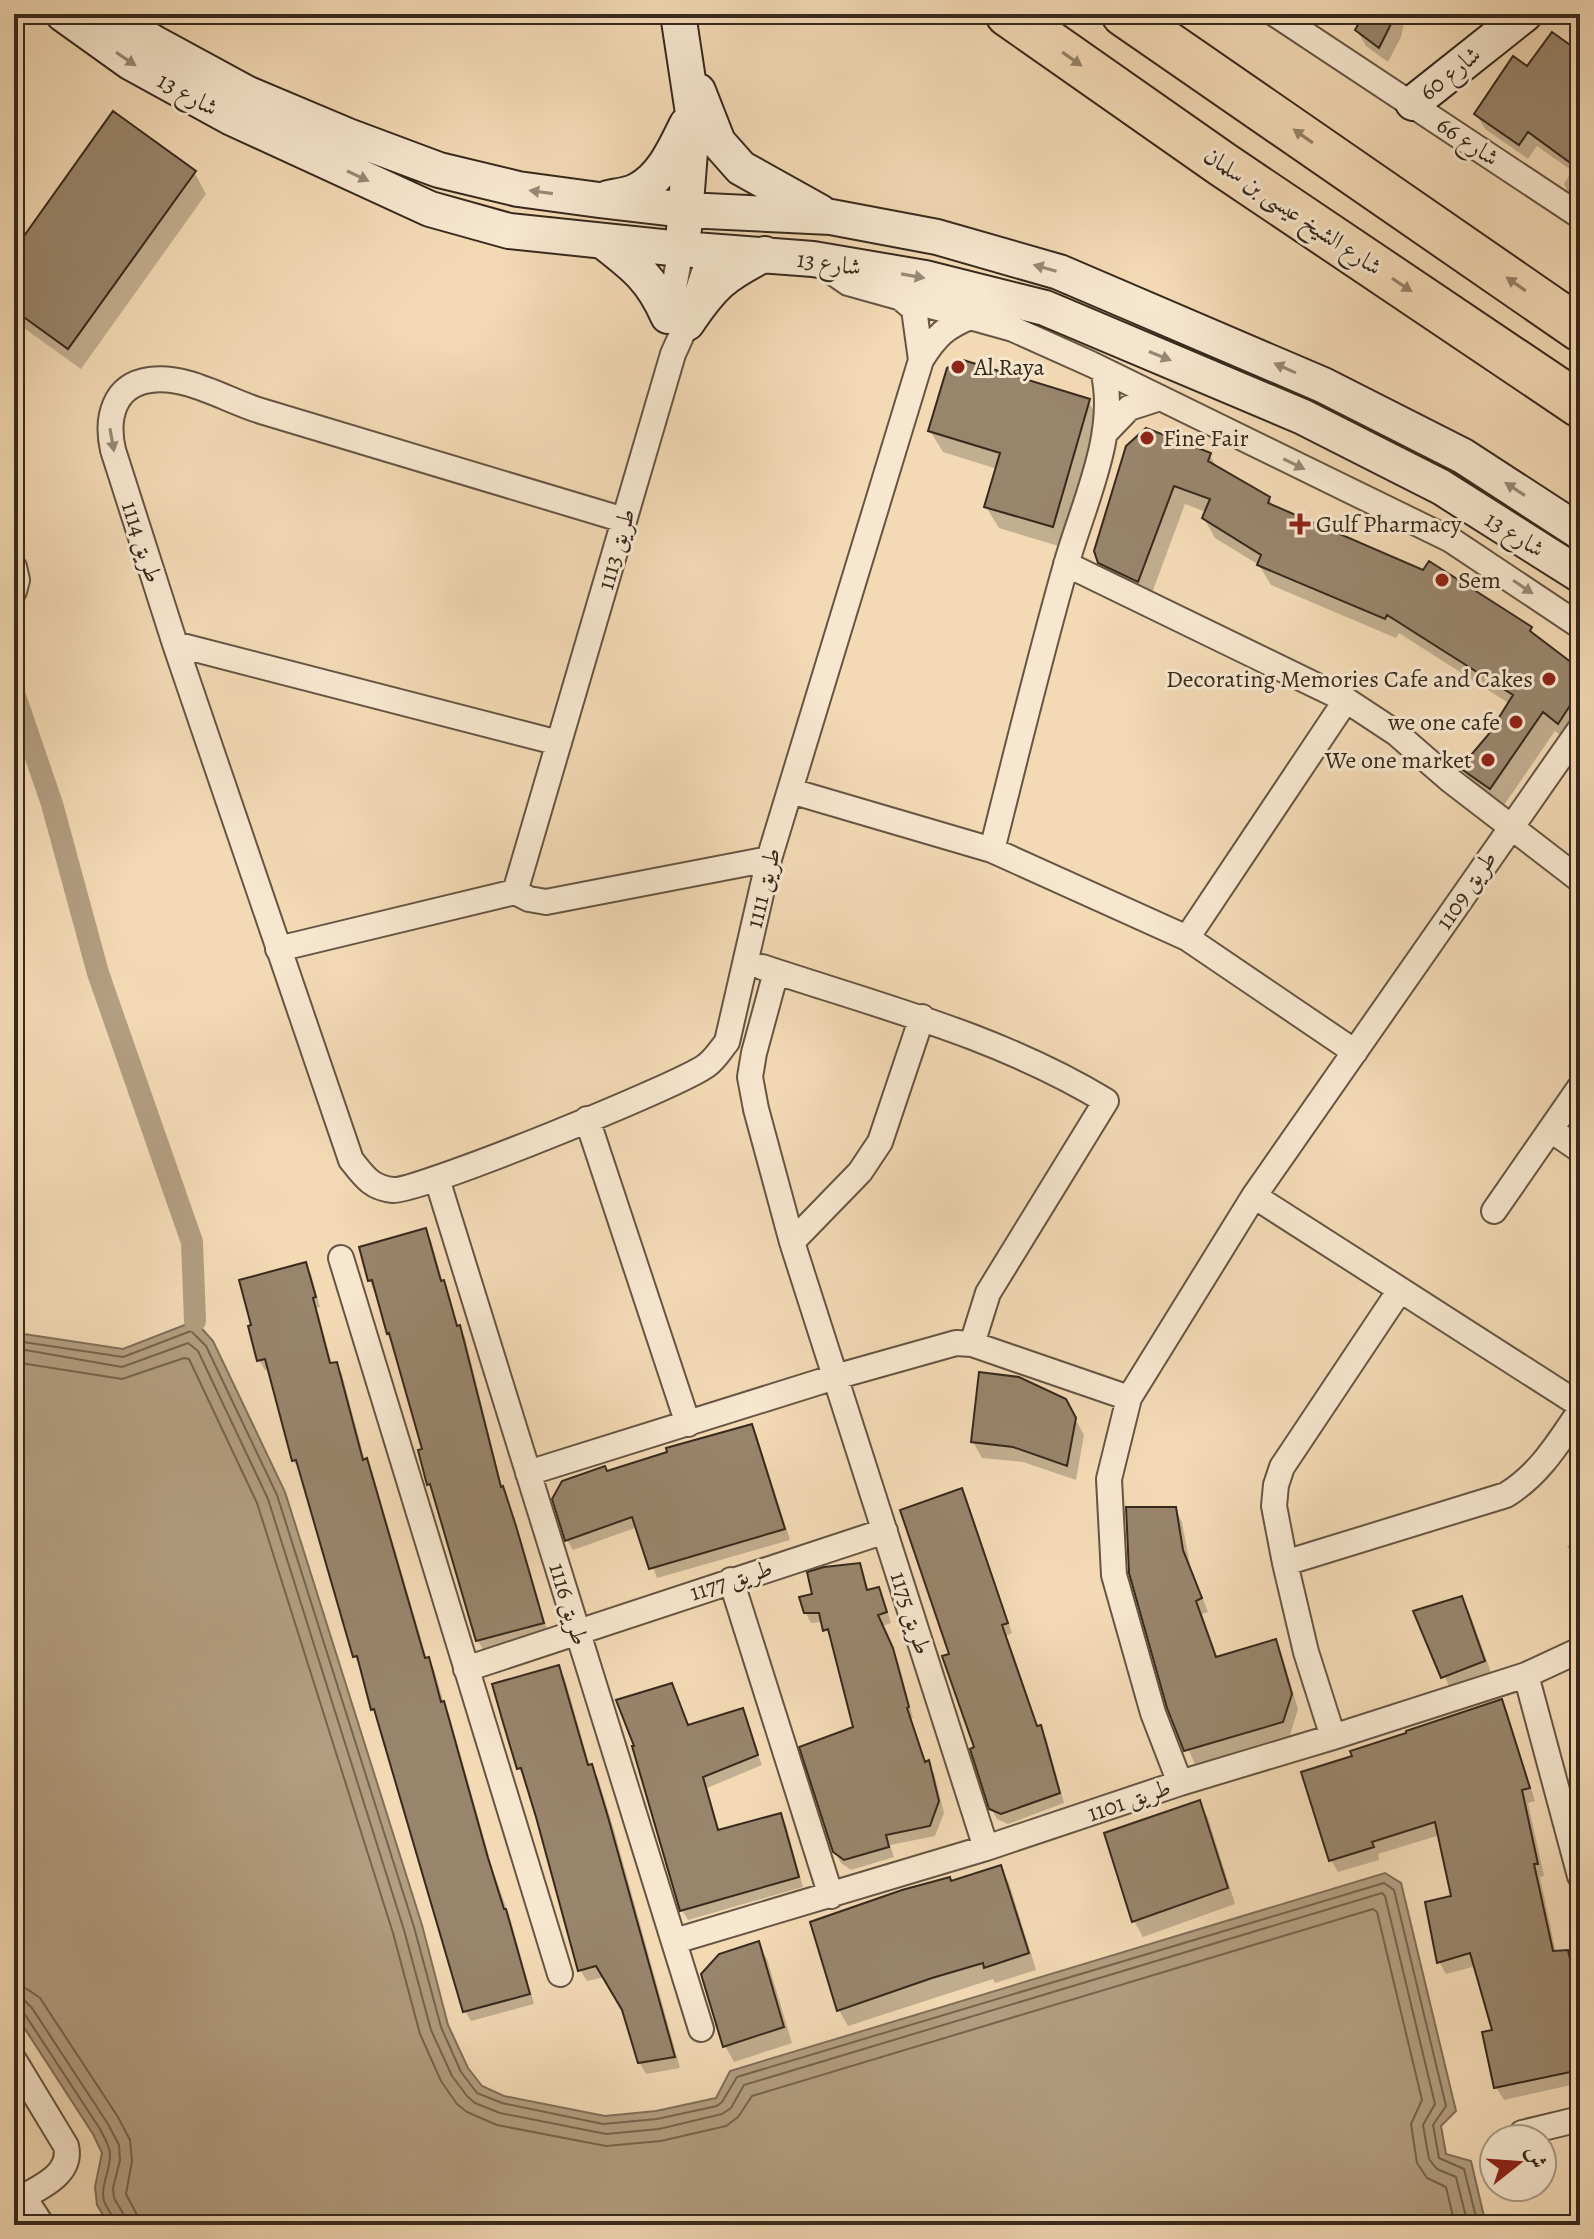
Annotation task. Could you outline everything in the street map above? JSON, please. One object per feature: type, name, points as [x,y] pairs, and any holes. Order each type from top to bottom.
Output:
[{"type":"highway","name":"شارع الشيخ عيسى بن سلمان","points":[[1008,14],[1222,164],[1580,405]]},
{"type":"highway","points":[[1124,14],[1580,329]]},
{"type":"street","name":"شارع 13","points":[[63,14],[130,62],[232,118],[430,209],[509,231],[813,259],[925,278],[1045,308],[1303,417],[1441,487],[1580,575]]},
{"type":"street","name":"شارع 13","points":[[109,14],[154,43],[246,93],[439,170],[518,189],[599,200],[831,217],[937,237],[1059,272],[1323,385],[1463,456],[1580,532]]},
{"type":"street","points":[[678,14],[703,210]]},
{"type":"street","name":"شارع 66","points":[[1275,14],[1580,216]]},
{"type":"street","name":"شارع 60","points":[[1413,103],[1525,14]]},
{"type":"street","points":[[684,51],[718,142],[741,168],[787,196],[831,217]]},
{"type":"street","points":[[599,200],[637,191],[654,178],[666,163],[693,113]]},
{"type":"street","points":[[696,250],[718,142]]},
{"type":"street","points":[[603,242],[637,268],[677,320],[732,271],[765,254]]},
{"type":"street","name":"طريق 1113","points":[[515,892],[673,354],[677,320],[696,250]]},
{"type":"street","points":[[813,259],[848,283],[1013,329],[1103,370],[1451,540],[1580,626]]},
{"type":"street","name":"طريق 1111","points":[[902,299],[914,309],[921,360]]},
{"type":"street","name":"طريق 1111","points":[[371,1185],[396,1191],[437,1179],[587,1119],[669,1086],[707,1065],[727,1042],[769,859],[921,360],[933,340],[953,324],[973,316]]},
{"type":"street","points":[[992,850],[1066,564],[1106,432],[1109,407],[1103,370]]},
{"type":"street","name":"طريق 1114","points":[[371,1185],[351,1160],[278,949],[175,644],[109,432],[110,415],[117,399],[130,387],[146,380],[176,380],[245,406],[624,520]]},
{"type":"street","points":[[1106,432],[1129,408],[1160,398]]},
{"type":"street","points":[[1066,564],[1346,700],[1396,733],[1450,780],[1580,880]]},
{"type":"street","points":[[14,567],[17,580],[14,591]]},
{"type":"street","points":[[175,644],[559,743]]},
{"type":"street","points":[[1187,938],[1346,700]]},
{"type":"street","name":"طريق 1109","points":[[1180,1783],[1153,1713],[1114,1575],[1109,1479],[1129,1398],[1254,1196],[1580,729]]},
{"type":"street","points":[[791,791],[992,850],[1187,938],[1355,1052]]},
{"type":"street","points":[[278,949],[515,892],[546,902],[769,859]]},
{"type":"street","points":[[745,962],[922,1017],[1024,1057],[1106,1101],[988,1293],[972,1344]]},
{"type":"street","name":"طريق 1175","points":[[776,972],[750,1077],[792,1242],[986,1848]]},
{"type":"street","points":[[792,1242],[860,1172],[880,1142],[922,1017]]},
{"type":"street","points":[[1494,1211],[1580,1087]]},
{"type":"street","points":[[587,1119],[688,1424]]},
{"type":"street","points":[[1551,1130],[1580,1150]]},
{"type":"street","name":"طريق 1116","points":[[437,1179],[701,2029]]},
{"type":"street","points":[[1254,1196],[1580,1408],[1539,1470],[1526,1483],[1506,1495],[1285,1563]]},
{"type":"street","points":[[341,1258],[560,1974]]},
{"type":"street","points":[[1333,1737],[1306,1652],[1285,1563],[1274,1506],[1276,1485],[1282,1467],[1400,1290]]},
{"type":"street","points":[[528,1473],[941,1346],[972,1344],[1129,1398]]},
{"type":"street","name":"طريق 1177","points":[[466,1669],[885,1531]]},
{"type":"street","points":[[731,1580],[831,1896]]},
{"type":"street","name":"طريق 1101","points":[[675,1941],[986,1848],[1180,1783],[1526,1675],[1580,1650]]},
{"type":"street","points":[[1526,1675],[1580,1876]]},
{"type":"street","points":[[14,2060],[66,2146],[69,2157],[66,2166],[56,2176],[19,2199],[35,2223]]},
{"type":"street","points":[[1558,2124],[1580,2119]]},
{"type":"water","points":[[195,1321],[213,1341],[285,1492],[422,1925],[448,2025],[468,2068],[482,2086],[504,2096],[605,2116],[656,2111],[716,2098],[730,2071],[1385,1873],[1401,1883],[1456,2111],[1441,2126],[1446,2154],[1471,2161],[1478,2203],[1481,2203],[1486,2225],[109,2225],[97,2205],[95,2187],[102,2153],[93,2134],[14,2012],[14,1323],[24,1334],[123,1349]]},
{"type":"building","points":[[1364,14],[1396,14],[1379,48],[1355,30]]},
{"type":"building","points":[[1552,32],[1580,52],[1580,170],[1528,132],[1519,145],[1474,114],[1513,56],[1527,66]]},
{"type":"building","points":[[113,111],[196,171],[68,349],[14,310],[14,250]]},
{"type":"building","points":[[963,360],[1090,399],[1053,527],[984,507],[1000,453],[928,431],[947,368]]},
{"type":"building","points":[[1146,428],[1211,453],[1208,461],[1270,497],[1268,503],[1423,570],[1429,561],[1532,627],[1530,631],[1580,669],[1580,690],[1558,724],[1543,712],[1490,789],[1460,768],[1488,735],[1513,695],[1387,615],[1385,619],[1257,565],[1261,555],[1202,518],[1210,499],[1174,486],[1138,582],[1098,563],[1094,551],[1126,446]]},
{"type":"building","points":[[426,1228],[441,1281],[444,1280],[457,1326],[460,1325],[501,1487],[516,1526],[544,1623],[476,1641],[430,1484],[427,1485],[418,1450],[422,1449],[389,1333],[372,1280],[368,1281],[359,1247]]},
{"type":"building","points":[[306,1262],[330,1363],[337,1362],[363,1460],[367,1458],[425,1658],[429,1657],[441,1702],[444,1701],[530,1994],[463,2012],[374,1709],[371,1710],[357,1656],[353,1657],[296,1460],[292,1461],[265,1359],[257,1361],[248,1326],[251,1325],[239,1280]]},
{"type":"building","points":[[979,1372],[1019,1377],[1066,1399],[1076,1418],[1067,1466],[1013,1447],[971,1442]]},
{"type":"building","points":[[752,1424],[785,1529],[649,1569],[632,1517],[565,1541],[552,1499],[562,1481],[605,1466],[607,1471],[667,1452],[666,1448]]},
{"type":"building","points":[[962,1488],[1008,1623],[1002,1625],[1037,1726],[1041,1725],[1060,1793],[1001,1814],[989,1809],[970,1749],[974,1747],[942,1656],[949,1654],[900,1510]]},
{"type":"building","points":[[1126,1507],[1176,1507],[1183,1550],[1202,1598],[1196,1601],[1216,1657],[1276,1639],[1292,1694],[1283,1722],[1184,1751],[1167,1708],[1129,1573]]},
{"type":"building","points":[[860,1563],[867,1590],[879,1587],[887,1612],[878,1615],[893,1648],[907,1708],[925,1762],[929,1760],[939,1801],[930,1826],[886,1835],[889,1847],[844,1860],[833,1852],[799,1747],[853,1727],[828,1629],[823,1631],[819,1613],[804,1613],[799,1597],[812,1594],[807,1572]]},
{"type":"building","points":[[1462,1596],[1485,1661],[1441,1678],[1413,1611]]},
{"type":"building","points":[[559,1665],[588,1765],[592,1764],[608,1817],[675,2057],[638,2063],[622,2010],[596,1966],[578,1971],[536,1817],[502,1719],[492,1684]]},
{"type":"building","points":[[672,1683],[688,1725],[743,1708],[758,1755],[703,1777],[718,1830],[781,1813],[799,1877],[680,1911],[634,1746],[616,1700]]},
{"type":"building","points":[[1502,1699],[1530,1788],[1522,1790],[1553,1951],[1568,1950],[1580,2005],[1571,2009],[1580,2050],[1580,2070],[1494,2088],[1482,2032],[1492,2030],[1470,1953],[1437,1963],[1425,1902],[1451,1896],[1435,1822],[1372,1842],[1374,1847],[1329,1861],[1301,1772],[1352,1756],[1350,1751]]},
{"type":"building","points":[[1200,1800],[1228,1888],[1132,1922],[1104,1833]]},
{"type":"building","points":[[1001,1865],[1029,1953],[984,1968],[983,1963],[932,1978],[837,2011],[810,1922],[902,1890],[950,1877],[951,1881]]},
{"type":"building","points":[[759,1941],[784,2027],[723,2047],[701,1974],[719,1954]]},
{"type":"waterway","points":[[14,693],[52,804],[98,973],[192,1242],[195,1321]]},
{"type":"place","name":"Al Raya","points":[[958,367]]},
{"type":"place","name":"Fine Fair","points":[[1147,438]]},
{"type":"place","name":"Gulf Pharmacy","points":[[1300,524]]},
{"type":"place","name":"Sem","points":[[1442,580]]},
{"type":"place","name":"Decorating Memories Cafe and Cakes","points":[[1549,679]]},
{"type":"place","name":"we one cafe","points":[[1516,722]]},
{"type":"place","name":"We one market","points":[[1488,760]]}]
